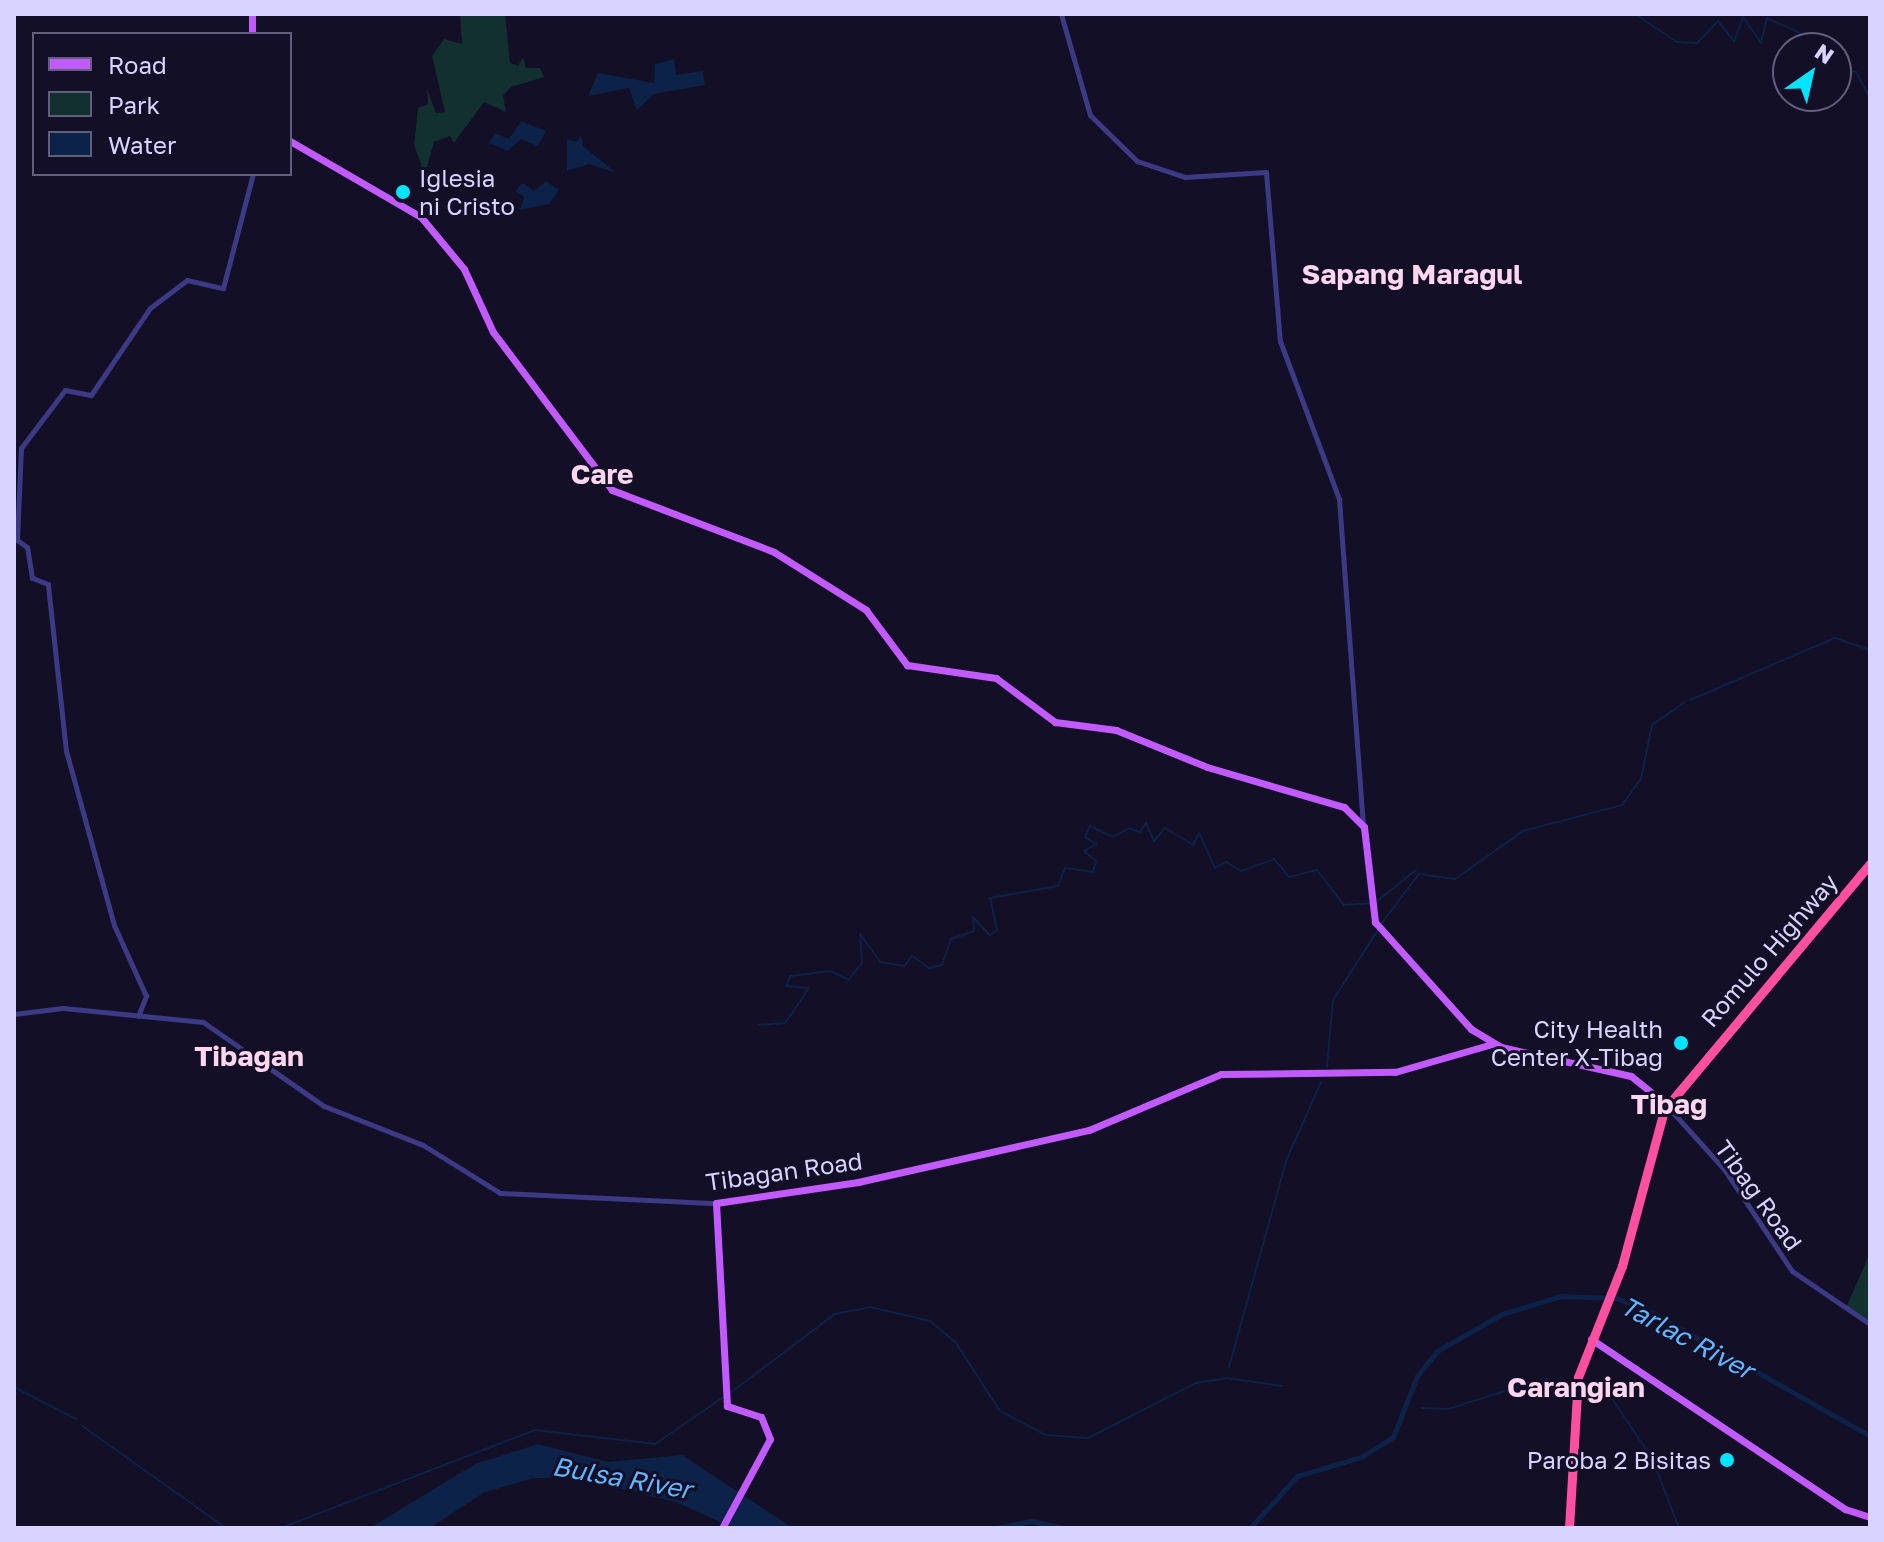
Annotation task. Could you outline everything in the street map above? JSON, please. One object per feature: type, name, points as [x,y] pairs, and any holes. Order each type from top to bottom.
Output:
[{"type":"highway","name":"Romulo Highway","points":[[1569,1528],[1576,1387],[1591,1339],[1615,1284],[1667,1105],[1870,864]]},
{"type":"main road","points":[[292,142],[421,217],[461,264],[488,325],[612,490],[774,552],[866,610],[907,665],[996,678],[1055,722],[1116,730],[1207,767],[1336,804],[1364,827],[1371,903],[1380,929],[1425,984],[1492,1044],[1629,1075],[1667,1105]]},
{"type":"main road","name":"Tibagan Road","points":[[716,1203],[863,1181],[1089,1130],[1221,1074],[1395,1072],[1492,1044]]},
{"type":"main road","points":[[716,1203],[727,1406],[761,1417],[769,1430],[745,1494],[722,1528]]},
{"type":"main road","points":[[1591,1339],[1837,1504],[1870,1517]]},
{"type":"street","points":[[1061,14],[1089,112],[1137,161],[1185,177],[1266,172],[1279,337],[1339,499],[1364,827]]},
{"type":"street","points":[[138,1016],[146,996],[113,921],[66,751],[48,584],[32,578],[27,545],[17,540],[21,448],[65,390],[91,395],[150,308],[187,280],[223,288],[252,176]]},
{"type":"street","name":"Tibagan Road","points":[[14,1014],[63,1008],[206,1024],[324,1106],[423,1145],[495,1192],[716,1203]]},
{"type":"street","name":"Tibag Road","points":[[1667,1105],[1724,1169],[1792,1271],[1870,1324]]},
{"type":"green space","points":[[460,14],[505,14],[510,63],[518,66],[523,57],[526,68],[540,68],[544,77],[511,87],[503,95],[506,112],[484,102],[454,143],[450,136],[434,142],[425,174],[414,145],[418,108],[428,104],[427,89],[436,113],[445,112],[432,56],[444,39],[462,44]]},
{"type":"green space","points":[[1870,1253],[1870,1316],[1867,1321],[1845,1310]]},
{"type":"water","points":[[674,59],[676,75],[703,71],[705,85],[654,94],[637,110],[629,88],[588,96],[598,73],[654,83],[655,64]]},
{"type":"water","points":[[521,121],[546,131],[538,146],[521,139],[508,151],[489,143],[495,133],[509,139]]},
{"type":"water","points":[[581,135],[583,146],[616,173],[589,164],[567,171],[567,139],[577,142]]},
{"type":"water","points":[[546,181],[559,190],[549,204],[520,210],[524,197],[515,191],[523,183],[534,191]]},
{"type":"water","points":[[538,1444],[608,1462],[682,1455],[793,1528],[733,1528],[676,1502],[574,1478],[533,1478],[483,1493],[430,1528],[370,1528],[475,1464]]},
{"type":"waterway","points":[[1635,14],[1677,42],[1697,43],[1718,21],[1734,41],[1743,17],[1761,43],[1767,18],[1798,32]]},
{"type":"waterway","points":[[1852,71],[1856,72],[1870,98]]},
{"type":"waterway","points":[[1690,700],[1835,638],[1870,650]]},
{"type":"waterway","points":[[1381,924],[1419,874],[1455,879],[1523,831],[1622,805],[1641,779],[1652,725],[1685,702]]},
{"type":"waterway","points":[[758,1025],[785,1023],[804,996],[808,988],[786,986],[790,976],[830,971],[849,980],[862,962],[860,934],[880,962],[904,966],[912,956],[929,968],[942,965],[951,939],[974,931],[973,917],[990,935],[997,930],[990,898],[1058,886],[1065,868],[1093,872],[1096,861],[1084,851],[1096,844],[1085,837],[1090,826],[1113,837],[1129,828],[1140,832],[1146,823],[1154,841],[1165,828],[1193,845],[1199,833],[1215,868],[1226,862],[1241,871],[1274,859],[1289,877],[1317,870],[1344,905],[1370,903]]},
{"type":"waterway","points":[[1376,902],[1416,870]]},
{"type":"waterway","points":[[1327,1067],[1333,1000],[1378,930]]},
{"type":"waterway","points":[[1229,1367],[1286,1161],[1321,1082]]},
{"type":"waterway","name":"Tarlac River","points":[[1250,1528],[1297,1476],[1361,1457],[1393,1437],[1417,1376],[1437,1351],[1502,1314],[1561,1296],[1616,1298],[1651,1312],[1870,1436]]},
{"type":"waterway","points":[[730,1393],[835,1314],[870,1307],[930,1321],[956,1343],[1000,1411],[1046,1435],[1088,1438],[1196,1383],[1226,1378],[1282,1386]]},
{"type":"waterway","points":[[1422,1408],[1448,1409],[1544,1379],[1575,1382]]},
{"type":"waterway","points":[[1581,1383],[1611,1397],[1652,1458],[1679,1528]]},
{"type":"waterway","points":[[14,1387],[76,1419]]},
{"type":"waterway","points":[[281,1528],[535,1430],[655,1444],[725,1396]]},
{"type":"waterway","name":"Tarlac River","points":[[1405,1403],[1409,1405]]},
{"type":"waterway","points":[[81,1425],[226,1528]]},
{"type":"waterway","name":"Bulsa River","points":[[995,1528],[1031,1521],[1064,1528]]},
{"type":"place","name":"Iglesia ni Cristo","points":[[403,192]]},
{"type":"place","name":"City Health Center X-Tibag","points":[[1681,1043]]},
{"type":"place","name":"Paroba 2 Bisitas","points":[[1727,1460]]},
{"type":"district","name":"Sapang Maragul","points":[[1412,274]]},
{"type":"district","name":"Care","points":[[602,474]]},
{"type":"district","name":"Tibagan","points":[[249,1056]]},
{"type":"district","name":"Tibag","points":[[1669,1104]]},
{"type":"district","name":"Carangian","points":[[1576,1387]]}]
